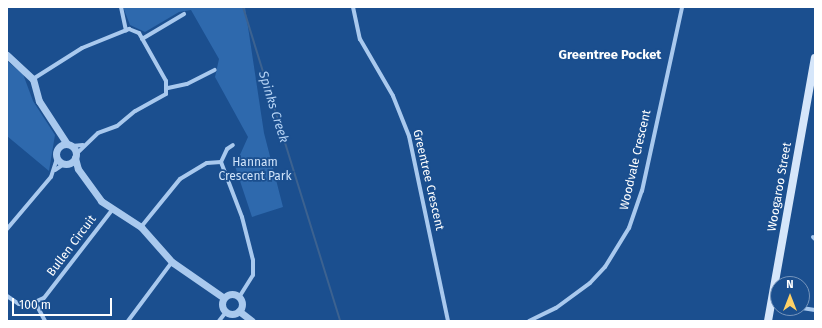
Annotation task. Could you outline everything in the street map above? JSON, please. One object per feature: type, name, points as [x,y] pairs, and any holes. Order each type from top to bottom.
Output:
[{"type":"main road","name":"Woogaroo Street","points":[[768,321],[815,58]]},
{"type":"street","points":[[121,7],[126,30]]},
{"type":"street","name":"Greentree Crescent","points":[[353,7],[360,39],[393,96],[409,136],[448,321]]},
{"type":"street","name":"Woodvale Crescent","points":[[529,321],[536,320],[590,283],[605,267],[629,228],[642,191],[682,7]]},
{"type":"street","points":[[142,38],[184,14]]},
{"type":"street","points":[[33,79],[82,48],[126,30],[136,30],[142,38],[168,88]]},
{"type":"street","points":[[7,55],[33,79],[39,101],[59,134],[69,145],[75,156],[78,169],[91,190],[112,210],[141,228],[172,262],[224,298]]},
{"type":"street","points":[[168,88],[187,84],[214,70]]},
{"type":"street","points":[[7,229],[55,170],[66,164],[75,156],[83,145],[135,111],[163,99],[168,88]]},
{"type":"street","points":[[55,170],[59,147],[59,134]]},
{"type":"street","points":[[59,147],[83,145]]},
{"type":"street","points":[[233,145],[226,149],[221,162],[242,217],[253,260],[253,275],[239,297]]},
{"type":"street","points":[[57,159],[78,169]]},
{"type":"street","points":[[141,228],[180,179],[207,163],[221,162]]},
{"type":"street","name":"Bullen Circuit","points":[[36,304],[52,290],[112,210]]},
{"type":"street","points":[[128,321],[172,262]]},
{"type":"street","points":[[226,312],[222,304],[224,298],[233,294],[239,297],[242,302],[239,311]]},
{"type":"street","points":[[7,296],[19,304],[36,304],[45,321]]},
{"type":"street","points":[[219,321],[226,312],[239,311],[252,321]]},
{"type":"green space","name":"Hannam Crescent Park","points":[[123,7],[245,7],[264,133],[283,207],[252,217],[235,166],[248,137],[215,77],[219,59],[191,10],[179,12],[145,32],[130,25]]},
{"type":"green space","points":[[7,61],[23,74],[33,101],[55,135],[49,171],[7,136]]},
{"type":"waterway","name":"Spinks Creek","points":[[243,7],[340,321]]},
{"type":"district","name":"Greentree Pocket","points":[[610,55]]}]
